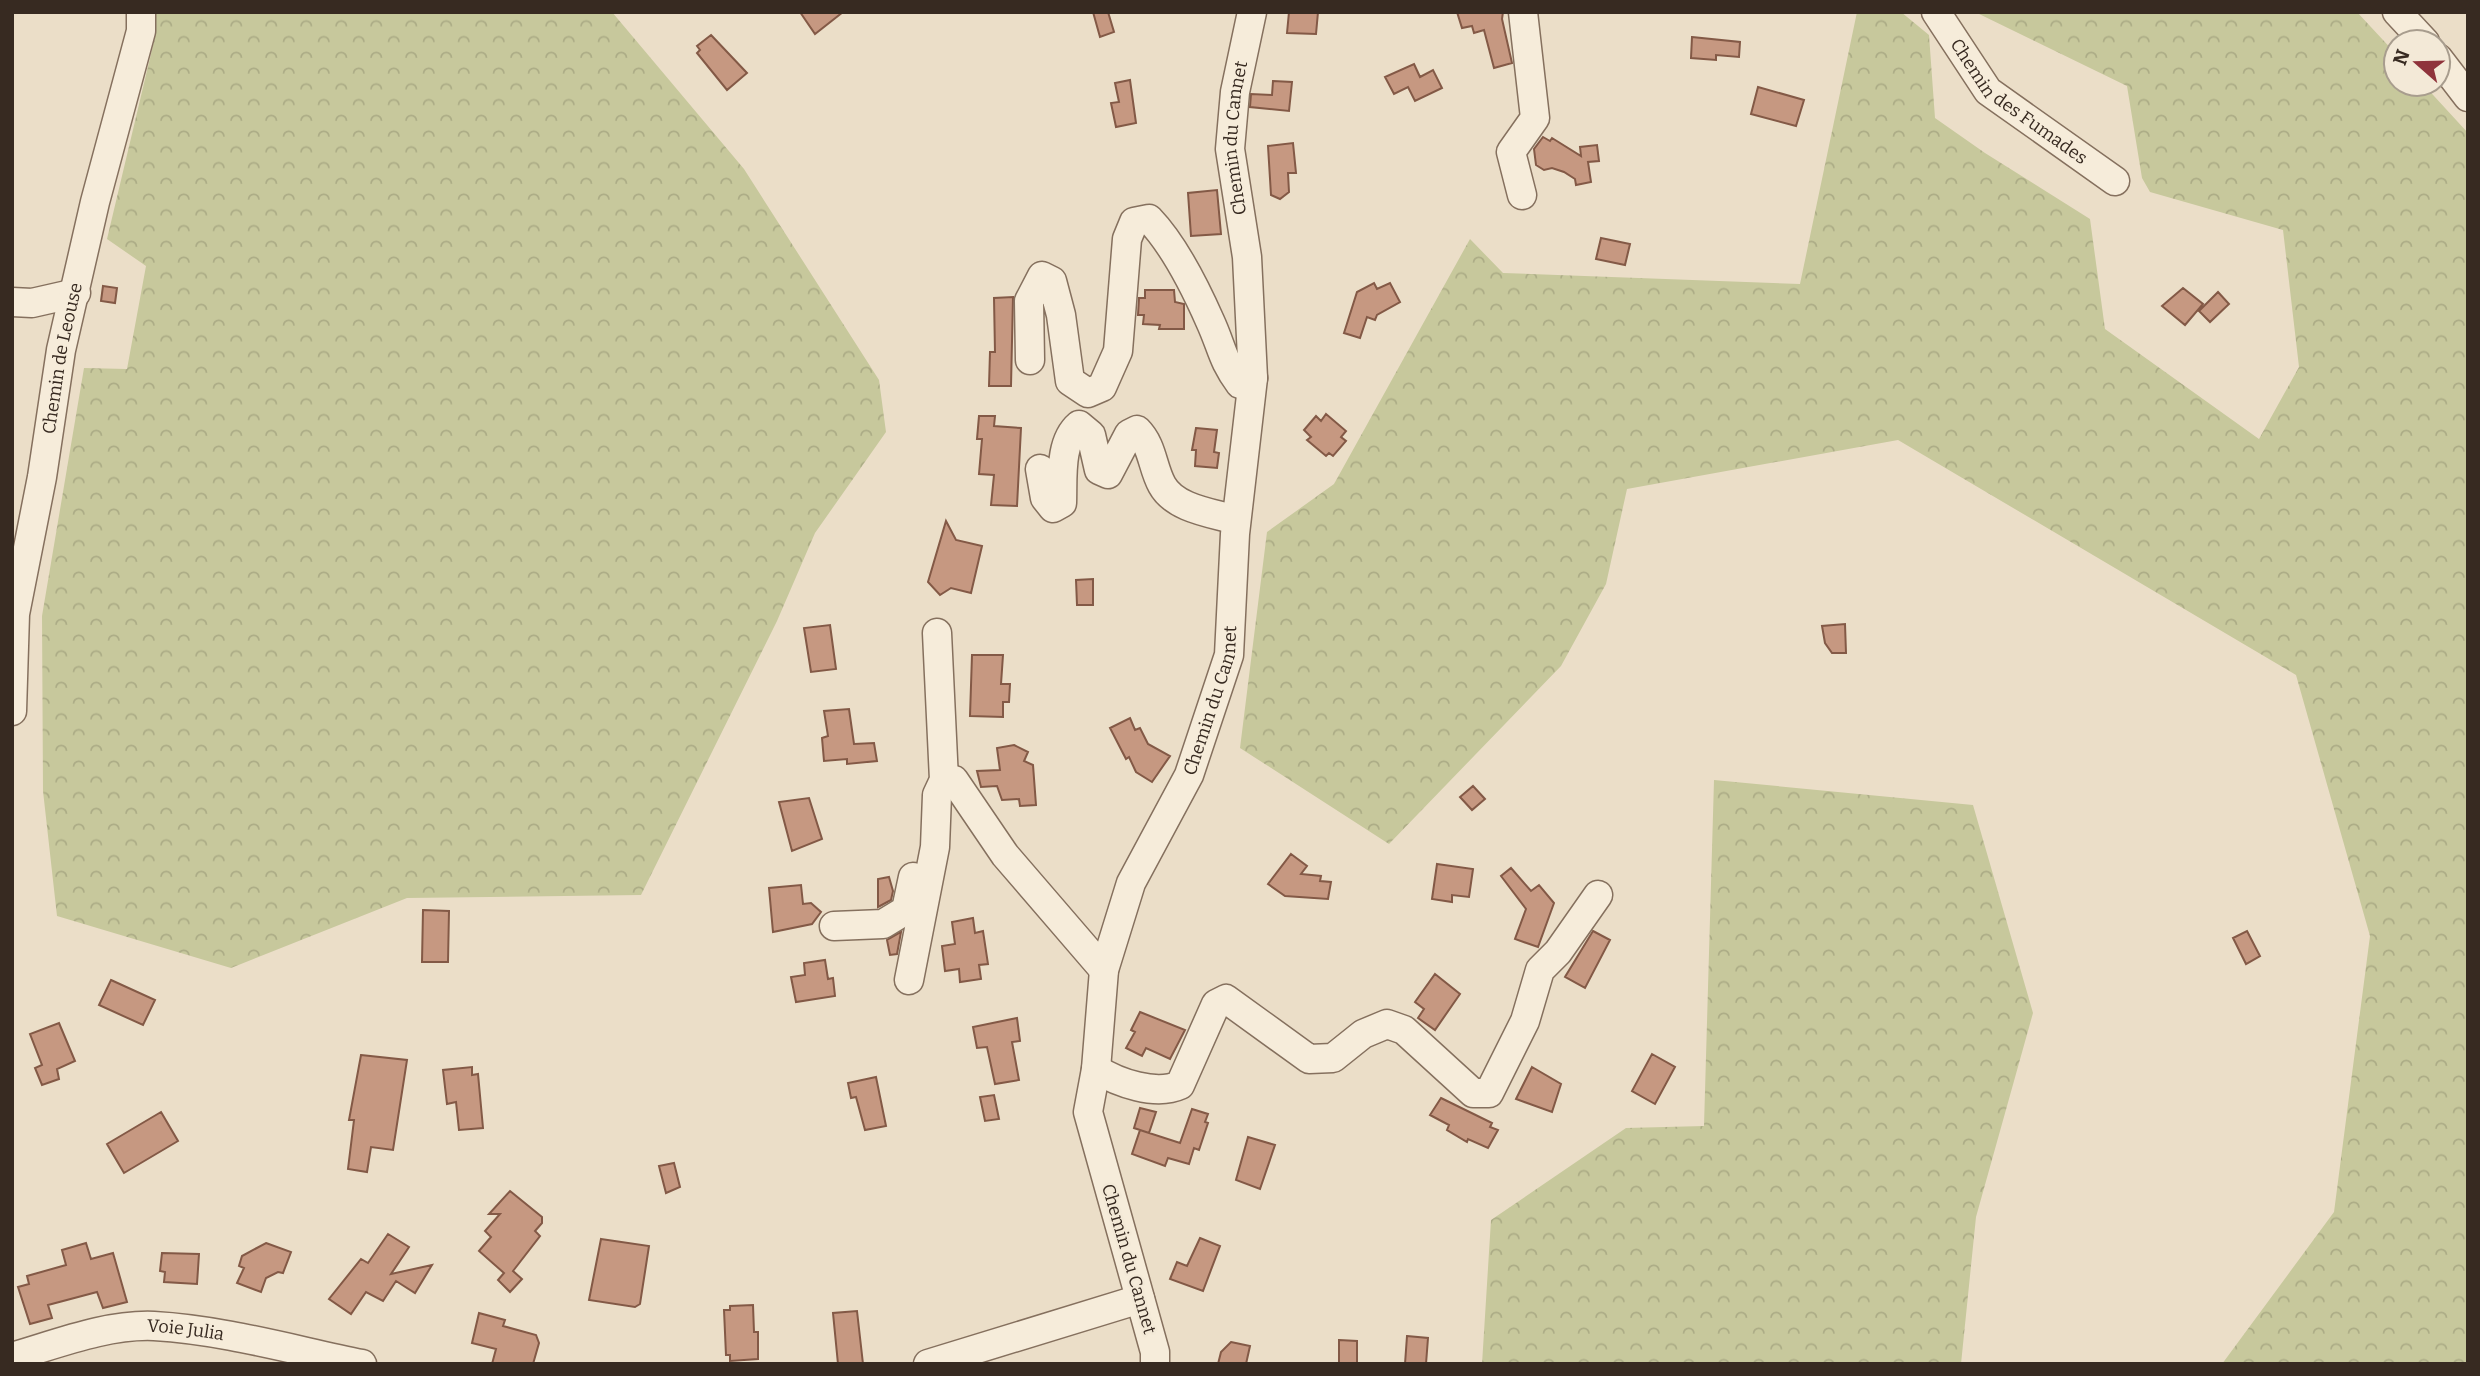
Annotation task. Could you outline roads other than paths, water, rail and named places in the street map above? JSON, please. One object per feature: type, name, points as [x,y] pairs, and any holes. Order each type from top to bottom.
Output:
[{"type":"street","name":"Chemin de Leouse","points":[[12,711],[15,614],[42,477],[61,350],[95,202],[141,31],[141,12]]},
{"type":"street","name":"Chemin du Cannet","points":[[1154,1364],[1155,1352],[1088,1112],[1096,1069],[1104,970],[1131,883],[1189,775],[1229,655],[1237,520],[1253,378],[1247,257],[1230,149],[1235,92],[1252,12]]},
{"type":"street","points":[[1522,194],[1511,152],[1535,118],[1523,12]]},
{"type":"street","name":"Chemin des Fumades","points":[[1936,12],[1988,91],[2115,181]]},
{"type":"street","points":[[2397,12],[2412,28]]},
{"type":"street","points":[[2452,76],[2468,97]]},
{"type":"street","points":[[1030,360],[1029,301],[1042,276],[1052,281],[1061,315],[1070,381],[1088,393],[1102,387],[1118,351],[1127,239],[1134,222],[1149,219],[1177,258],[1211,322],[1224,364],[1240,384],[1253,378]]},
{"type":"street","points":[[12,302],[32,303],[76,293]]},
{"type":"street","points":[[1040,469],[1045,498],[1053,508],[1062,503],[1065,451],[1070,432],[1079,425],[1091,435],[1099,470],[1108,474],[1129,434],[1137,430],[1145,438],[1161,484],[1169,494],[1189,506],[1237,520]]},
{"type":"street","points":[[909,980],[935,840],[937,795],[944,780],[937,634]]},
{"type":"street","points":[[944,780],[954,780],[1005,855],[1104,970]]},
{"type":"street","points":[[834,926],[883,924],[906,910],[923,850],[935,840]]},
{"type":"street","points":[[1096,1069],[1112,1079],[1167,1091],[1180,1085],[1216,1004],[1226,999],[1309,1059],[1333,1058],[1363,1034],[1387,1024],[1404,1030],[1473,1093],[1489,1093],[1525,1021],[1540,970],[1558,952],[1598,895]]},
{"type":"street","points":[[928,1364],[1140,1299]]},
{"type":"street","name":"Voie Julia","points":[[12,1357],[89,1335],[152,1326],[230,1336],[362,1364]]}]
